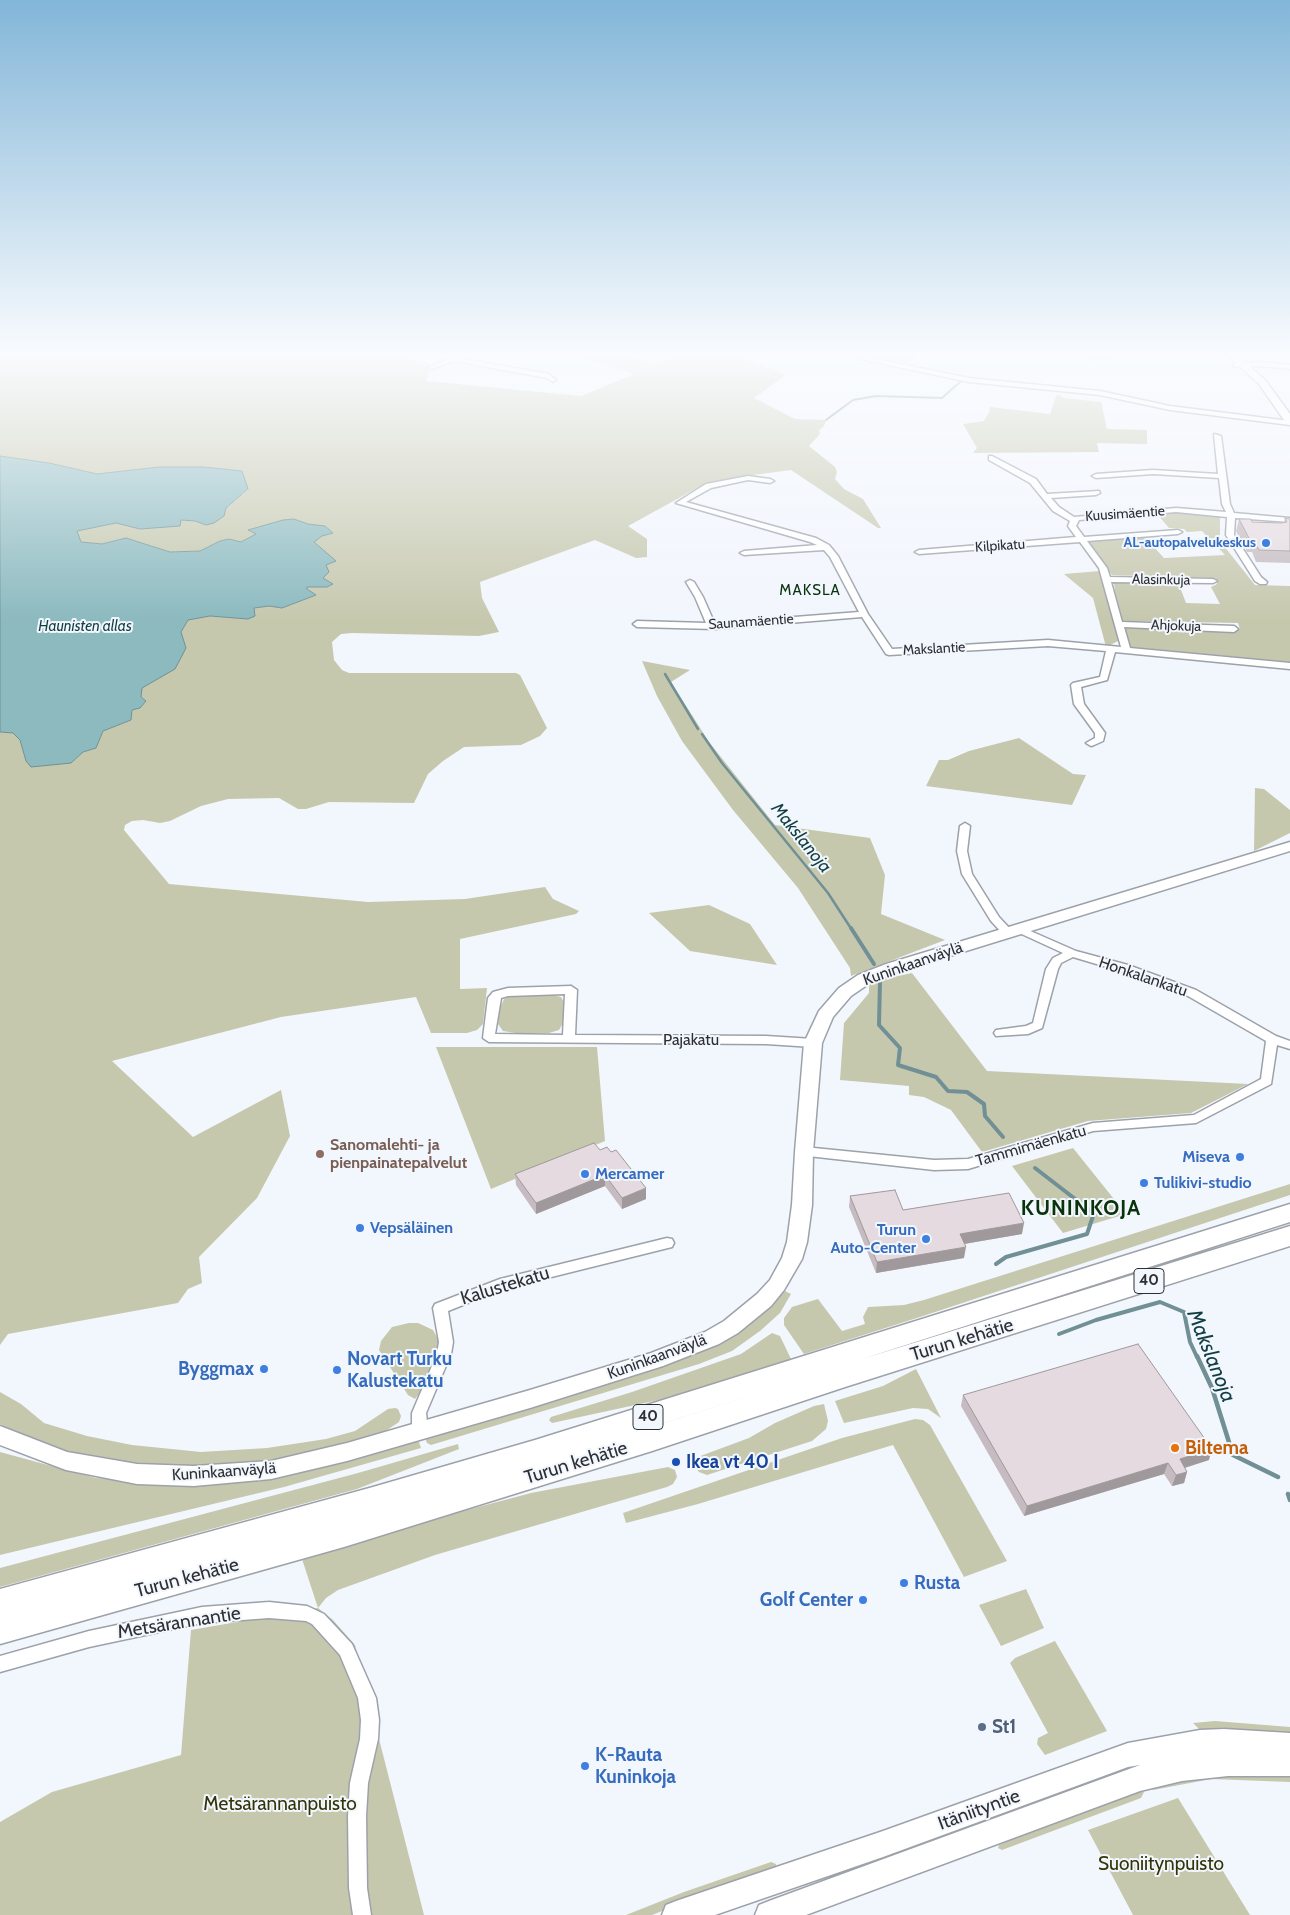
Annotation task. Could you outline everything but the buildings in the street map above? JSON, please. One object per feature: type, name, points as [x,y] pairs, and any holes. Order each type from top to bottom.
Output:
[{"type":"highway","name":"Turun kehätie","points":[[0,1603],[373,1500],[525,1455],[1290,1213]]},
{"type":"highway","name":"Turun kehätie","points":[[0,1629],[354,1532],[1290,1236]]},
{"type":"street","points":[[1217,441],[1226,504],[1231,515],[1230,535],[1258,580],[1263,582]]},
{"type":"street","points":[[992,458],[1033,481],[1056,509],[1074,520]]},
{"type":"street","points":[[1096,476],[1153,472],[1222,476]]},
{"type":"street","points":[[770,481],[748,478],[708,486],[680,503],[813,540],[826,547]]},
{"type":"street","points":[[1045,496],[1096,492]]},
{"type":"street","name":"Kuusimäentie","points":[[1126,650],[1108,579],[1103,568],[1072,526],[1074,520],[1092,515],[1176,510],[1290,520]]},
{"type":"street","name":"Kilpikatu","points":[[919,552],[1178,532]]},
{"type":"street","points":[[744,553],[826,547]]},
{"type":"street","name":"Makslantie","points":[[826,547],[845,576],[864,614],[889,652],[1048,643],[1274,666],[1290,666]]},
{"type":"street","name":"Alasinkuja","points":[[1108,579],[1214,582]]},
{"type":"street","points":[[690,582],[699,597],[710,623],[715,626]]},
{"type":"street","name":"Saunamäentie","points":[[637,624],[715,626],[864,614]]},
{"type":"street","name":"Ahjokuja","points":[[1119,624],[1234,628]]},
{"type":"street","points":[[1091,743],[1100,739],[1100,733],[1079,704],[1076,685],[1104,678],[1111,648]]},
{"type":"street","points":[[965,826],[962,851],[966,874],[995,919],[1013,931]]},
{"type":"street","name":"Kuninkaanväylä","points":[[0,1435],[66,1461],[137,1474],[194,1476],[271,1470],[302,1464],[420,1432],[656,1360],[712,1338],[737,1322],[771,1292],[784,1275],[792,1258],[797,1242],[802,1205],[804,1152],[813,1043],[820,1022],[845,992],[864,979],[892,968],[1290,846]]},
{"type":"street","name":"Honkalankatu","points":[[1013,931],[1072,954],[1124,968],[1192,993],[1272,1039],[1290,1045]]},
{"type":"street","points":[[1000,1033],[1028,1030],[1038,1025],[1052,969],[1057,961],[1072,954]]},
{"type":"street","name":"Pajakatu","points":[[569,1037],[571,990],[508,992],[494,998],[489,1038],[569,1037],[637,1040],[766,1040],[813,1043]]},
{"type":"street","name":"Tammimäenkatu","points":[[804,1152],[934,1165],[968,1164],[1093,1127],[1196,1119],[1267,1081],[1272,1039]]},
{"type":"street","name":"Kalustekatu","points":[[420,1432],[419,1413],[444,1354],[446,1342],[440,1308],[500,1284],[667,1243]]},
{"type":"street","name":"Metsärannantie","points":[[0,1664],[89,1639],[202,1616],[269,1610],[307,1614],[318,1619],[346,1650],[367,1698],[370,1720],[369,1739],[359,1783],[357,1816],[358,1888],[362,1915]]},
{"type":"street","name":"Itäniityntie","points":[[676,1915],[883,1844],[1128,1755],[1200,1742],[1224,1741],[1290,1745]]},
{"type":"street","name":"Itäniityntie","points":[[769,1915],[1140,1778],[1182,1768],[1228,1763],[1290,1763]]},
{"type":"green space","points":[[0,441],[813,441],[809,446],[835,467],[837,472],[835,479],[844,489],[863,499],[881,528],[878,528],[791,470],[745,476],[699,487],[628,526],[647,539],[647,557],[636,558],[595,540],[480,582],[482,598],[499,632],[479,636],[352,633],[341,634],[332,642],[334,660],[342,670],[349,673],[516,673],[520,675],[547,728],[540,736],[521,745],[464,747],[428,774],[414,803],[329,802],[306,809],[298,809],[279,798],[228,799],[201,806],[170,821],[160,823],[143,820],[132,821],[125,825],[124,830],[169,884],[368,902],[465,899],[545,887],[553,899],[579,911],[576,914],[460,939],[460,989],[487,988],[483,1024],[477,1030],[467,1033],[431,1033],[416,997],[281,1017],[112,1061],[193,1137],[281,1090],[290,1136],[257,1198],[199,1257],[202,1283],[188,1289],[178,1303],[8,1334],[0,1345],[0,732],[13,733],[20,740],[26,761],[71,763],[83,752],[96,748],[103,731],[131,720],[132,710],[140,707],[146,701],[141,697],[141,688],[153,680],[188,620],[210,616],[248,619],[254,608],[269,606],[282,608],[315,595],[306,589],[306,586],[327,587],[332,584],[323,578],[317,545],[313,541],[333,533],[325,526],[308,524],[294,519],[249,531],[257,534],[241,542],[229,539],[220,541],[200,551],[170,552],[126,538],[102,544],[81,543],[76,531],[116,523],[140,529],[181,520],[195,521],[206,525],[248,490],[242,471],[204,467],[159,467],[97,474],[49,463],[0,456]]},
{"type":"green space","points":[[973,441],[1147,441],[1147,444],[1097,443],[1099,452],[973,453],[977,448]]},
{"type":"green space","points":[[1176,511],[1220,516],[1220,541],[1255,585],[1290,586],[1290,662],[1131,647],[1124,627],[1240,629],[1238,623],[1123,621],[1114,582],[1178,582],[1186,603],[1220,604],[1211,587],[1217,584],[1215,578],[1112,575],[1086,542],[1145,537],[1164,558],[1225,555],[1202,531],[1187,532],[1184,529],[1169,528],[1157,514]]},
{"type":"green space","points":[[1100,571],[1118,641],[1106,647],[1093,598],[1064,574]]},
{"type":"green space","points":[[642,661],[690,670],[671,682],[709,742],[775,825],[870,838],[885,875],[881,914],[945,940],[851,976],[850,968],[798,888],[733,810],[682,741],[657,696]]},
{"type":"green space","points":[[1019,738],[1073,774],[1086,775],[1072,805],[926,786],[939,760],[948,760],[969,751]]},
{"type":"green space","points":[[1255,788],[1264,789],[1290,810],[1290,833],[1254,851]]},
{"type":"green space","points":[[709,905],[750,924],[777,965],[690,951],[649,913]]},
{"type":"green space","points":[[912,973],[987,1071],[1248,1084],[1191,1113],[1088,1121],[982,1152],[951,1110],[924,1097],[909,1095],[909,1086],[840,1080],[844,1023],[869,993],[869,982]]},
{"type":"green space","points":[[547,993],[561,997],[565,1004],[564,1021],[559,1030],[549,1033],[503,1031],[498,1024],[500,1008],[504,999],[515,994]]},
{"type":"green space","points":[[436,1047],[597,1047],[605,1141],[491,1189]]},
{"type":"green space","points":[[1073,1148],[1126,1214],[1063,1233],[1012,1166]]},
{"type":"green space","points":[[1290,1184],[1290,1195],[804,1354],[784,1325],[784,1318],[792,1307],[818,1299],[842,1331],[865,1324],[863,1317],[868,1307],[904,1305],[924,1300]]},
{"type":"green space","points":[[785,1291],[791,1294],[780,1313],[760,1331],[732,1351],[699,1364],[431,1445],[427,1443],[425,1438],[695,1355],[720,1342],[764,1311]]},
{"type":"green space","points":[[418,1323],[433,1330],[439,1341],[439,1351],[423,1389],[415,1399],[408,1395],[379,1350],[381,1341],[392,1327]]},
{"type":"green space","points":[[772,1333],[780,1336],[791,1359],[677,1396],[552,1423],[549,1420],[551,1417],[632,1392],[741,1354]]},
{"type":"green space","points":[[916,1369],[941,1418],[928,1409],[913,1408],[844,1423],[835,1401],[883,1386]]},
{"type":"green space","points":[[0,1392],[21,1404],[44,1423],[87,1436],[132,1445],[201,1452],[267,1448],[326,1439],[355,1431],[388,1409],[398,1409],[401,1416],[399,1422],[384,1432],[341,1446],[264,1465],[193,1467],[115,1464],[67,1452],[0,1424]]},
{"type":"green space","points":[[824,1404],[828,1421],[826,1429],[812,1441],[707,1475],[699,1472],[692,1463],[695,1458],[749,1438],[775,1423],[814,1406]]},
{"type":"green space","points":[[915,1419],[923,1420],[930,1425],[1007,1561],[964,1577],[893,1445],[698,1504],[626,1523],[623,1513],[842,1438]]},
{"type":"green space","points":[[418,1439],[421,1448],[284,1487],[0,1555],[0,1452],[96,1478],[201,1484]]},
{"type":"green space","points":[[458,1444],[459,1449],[357,1489],[0,1587],[0,1568],[358,1473]]},
{"type":"green space","points":[[668,1467],[675,1470],[677,1477],[673,1484],[667,1487],[435,1555],[338,1590],[326,1598],[318,1608],[302,1559],[448,1515],[531,1493]]},
{"type":"green space","points":[[1026,1589],[1044,1628],[1001,1646],[979,1605]]},
{"type":"green space","name":"Metsärannanpuisto","points":[[318,1608],[333,1620],[355,1645],[424,1915],[0,1915],[0,1822],[52,1792],[181,1755],[191,1630]]},
{"type":"green space","points":[[1055,1641],[1107,1731],[1045,1755],[1037,1744],[1038,1738],[1048,1733],[1010,1663],[1015,1658]]},
{"type":"green space","points":[[1215,1721],[1290,1727],[1290,1734],[1201,1731],[1193,1723]]},
{"type":"green space","points":[[1290,1769],[1290,1782],[1211,1779],[1153,1790],[1151,1785],[1177,1778]]},
{"type":"green space","points":[[1139,1790],[1144,1792],[1141,1798],[1002,1850],[998,1848],[999,1845],[1026,1833]]},
{"type":"green space","name":"Suoniitynpuisto","points":[[1178,1798],[1250,1915],[1133,1915],[1088,1830]]},
{"type":"green space","points":[[771,1862],[776,1864],[777,1870],[652,1915],[626,1915],[684,1892]]},
{"type":"water","name":"Haunisten allas","points":[[0,456],[49,463],[97,474],[159,467],[204,467],[242,471],[248,489],[226,508],[224,516],[214,523],[206,525],[195,521],[181,520],[180,526],[140,529],[116,523],[77,531],[81,542],[102,544],[126,538],[170,552],[200,551],[220,541],[229,539],[241,542],[256,534],[248,530],[283,520],[294,519],[308,524],[325,526],[333,533],[322,536],[314,542],[336,561],[326,565],[329,572],[323,578],[333,584],[327,587],[307,587],[316,595],[282,608],[269,606],[254,608],[255,616],[248,619],[210,616],[188,620],[181,632],[186,648],[175,669],[142,688],[141,697],[146,701],[140,708],[132,710],[131,720],[103,731],[96,748],[83,752],[71,763],[31,767],[26,761],[20,740],[13,733],[0,732]]},
{"type":"waterway","name":"Makslanoja","points":[[665,674],[698,729]]},
{"type":"waterway","name":"Makslanoja","points":[[702,734],[722,763],[828,893],[852,930]]},
{"type":"waterway","name":"Makslanoja","points":[[851,928],[874,964]]},
{"type":"waterway","name":"Makslanoja","points":[[880,981],[879,1025],[900,1048],[898,1065],[936,1077],[948,1091],[967,1092],[984,1104],[985,1116],[1003,1137]]},
{"type":"waterway","name":"Makslanoja","points":[[996,1264],[1006,1257],[1087,1234],[1093,1216],[1092,1212],[1035,1168]]},
{"type":"waterway","name":"Makslanoja","points":[[1059,1334],[1096,1320],[1160,1302],[1184,1312],[1190,1342],[1197,1357]]},
{"type":"waterway","name":"Makslanoja","points":[[1197,1356],[1212,1388],[1233,1455],[1278,1477]]},
{"type":"waterway","name":"Makslanoja","points":[[1288,1494],[1290,1500]]},
{"type":"place","name":"AL-autopalvelukeskus","points":[[1266,543]]},
{"type":"place","name":"Sanomalehti- ja pienpainatepalvelut","points":[[320,1154]]},
{"type":"place","name":"Miseva","points":[[1240,1157]]},
{"type":"place","name":"Mercamer","points":[[585,1174]]},
{"type":"place","name":"Tulikivi-studio","points":[[1144,1183]]},
{"type":"place","name":"Vepsäläinen","points":[[360,1228]]},
{"type":"place","name":"Turun Auto-Center","points":[[926,1239]]},
{"type":"place","name":"Byggmax","points":[[264,1369]]},
{"type":"place","name":"Novart Turku Kalustekatu","points":[[337,1370]]},
{"type":"place","name":"Biltema","points":[[1175,1448]]},
{"type":"place","name":"Ikea vt 40 I","points":[[676,1462]]},
{"type":"place","name":"Rusta","points":[[904,1583]]},
{"type":"place","name":"Golf Center","points":[[863,1600]]},
{"type":"place","name":"St1","points":[[982,1727]]},
{"type":"place","name":"K-Rauta Kuninkoja","points":[[585,1766]]},
{"type":"district","name":"MAKSLA","points":[[810,591]]},
{"type":"district","name":"KUNINKOJA","points":[[1081,1209]]}]
